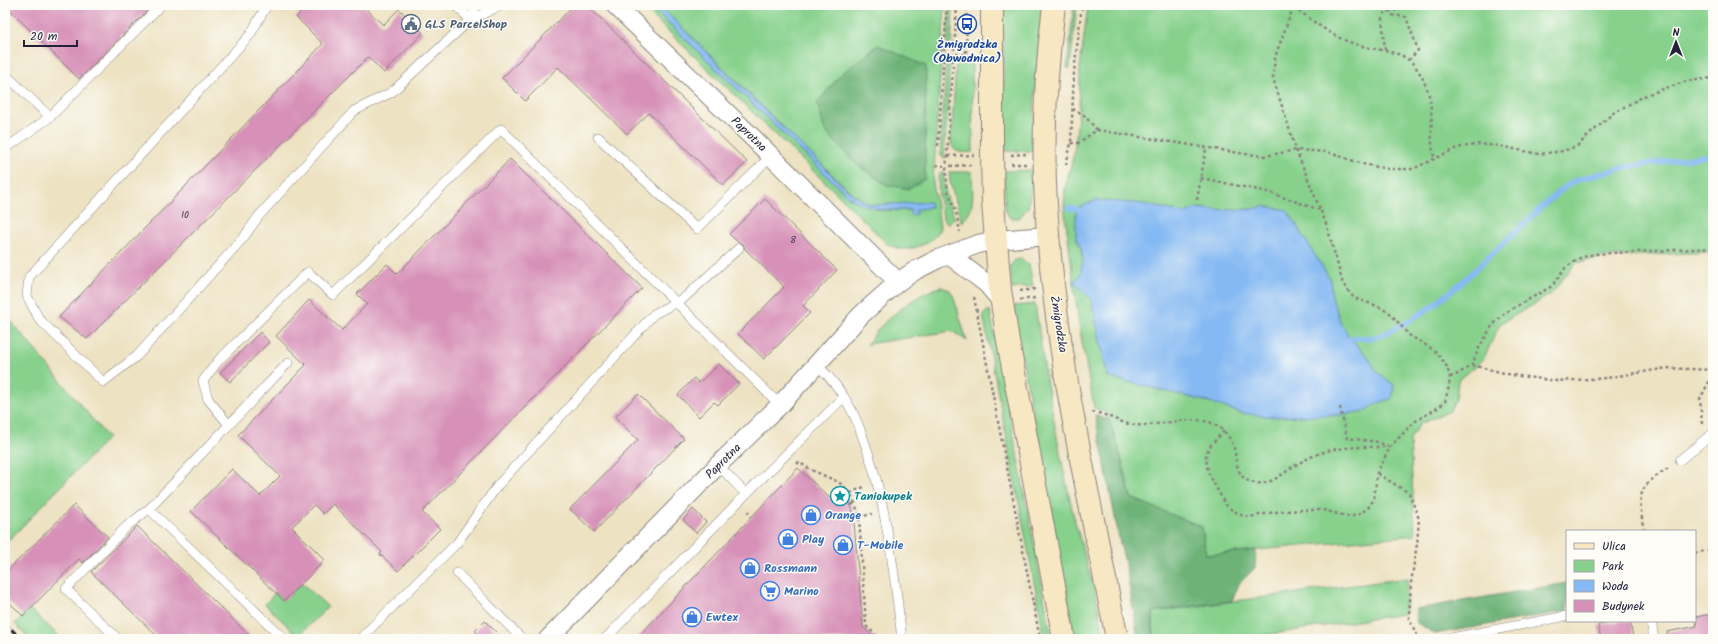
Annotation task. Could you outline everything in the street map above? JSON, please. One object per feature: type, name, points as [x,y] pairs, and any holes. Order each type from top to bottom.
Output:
[{"type":"main road","points":[[992,5],[992,155],[996,240],[1009,297],[1008,341],[1064,639]]},
{"type":"main road","name":"Żmigrodzka","points":[[1054,5],[1047,75],[1045,137],[1045,202],[1048,236],[1054,296],[1066,374],[1117,639]]},
{"type":"street","name":"Paprotna","points":[[615,5],[771,156],[898,282]]},
{"type":"street","name":"Paprotna","points":[[548,639],[780,405],[861,315],[898,282],[916,270],[978,244],[996,240],[1048,236]]},
{"type":"street","points":[[949,255],[988,284],[1009,297]]},
{"type":"lane","points":[[5,149],[50,117],[161,5]]},
{"type":"lane","points":[[267,5],[250,35],[29,277],[27,296],[39,319],[103,382],[137,356],[244,237],[258,217],[354,111],[392,92],[470,20],[502,5]]},
{"type":"lane","points":[[456,5],[470,20]]},
{"type":"lane","points":[[470,20],[476,5]]},
{"type":"lane","points":[[5,74],[50,117]]},
{"type":"lane","points":[[229,425],[208,399],[203,381],[218,361],[308,272],[333,295],[501,129],[780,405]]},
{"type":"lane","points":[[598,137],[697,228],[771,156]]},
{"type":"lane","points":[[360,639],[457,543],[498,485],[654,314],[684,298],[739,248]]},
{"type":"lane","points":[[118,639],[66,589],[127,526],[149,509],[288,363]]},
{"type":"lane","points":[[817,365],[844,397],[860,426],[883,502],[902,639]]},
{"type":"lane","points":[[605,639],[746,494],[844,397]]},
{"type":"lane","points":[[1680,460],[1709,436]]},
{"type":"lane","points":[[718,466],[746,494]]},
{"type":"lane","points":[[149,509],[284,639]]},
{"type":"lane","points":[[457,573],[522,639]]},
{"type":"lane","points":[[1446,639],[1566,616]]},
{"type":"lane","points":[[1651,622],[1654,639]]},
{"type":"path","points":[[938,146],[947,5]]},
{"type":"path","points":[[956,5],[946,172],[948,192],[956,210],[960,229]]},
{"type":"path","points":[[1064,170],[1071,143],[1074,72],[1082,5]]},
{"type":"path","points":[[1224,431],[1209,447],[1206,456],[1207,466],[1209,474],[1225,504],[1241,515],[1249,517],[1275,512],[1301,510],[1323,510],[1350,516],[1360,514],[1368,508],[1374,498],[1377,473],[1390,448],[1414,422],[1439,407],[1444,402],[1449,386],[1450,377],[1442,359],[1434,350],[1414,339],[1405,331],[1397,319],[1385,309],[1354,298],[1343,284],[1338,272],[1332,243],[1296,150],[1273,78],[1275,57],[1294,6],[1322,28],[1351,43],[1385,50],[1410,59],[1420,74],[1428,92],[1431,106],[1432,150],[1435,159]]},
{"type":"path","points":[[956,54],[966,55],[967,10]]},
{"type":"path","points":[[1385,50],[1382,17],[1386,12],[1397,10]]},
{"type":"path","points":[[1392,15],[1406,17],[1418,50],[1410,59]]},
{"type":"path","points":[[944,53],[951,54]]},
{"type":"path","points":[[1073,109],[1083,114],[1097,130],[1265,156],[1296,150],[1327,152],[1362,164],[1388,170],[1413,169],[1457,148],[1478,144],[1499,146],[1539,154],[1563,151],[1577,146],[1613,113],[1646,95],[1687,81],[1713,78]]},
{"type":"path","points":[[1071,143],[1078,143],[1097,130]]},
{"type":"path","points":[[1197,200],[1206,148]]},
{"type":"path","points":[[1010,155],[1032,154]]},
{"type":"path","points":[[948,156],[973,155]]},
{"type":"path","points":[[1010,164],[1026,164]]},
{"type":"path","points":[[936,165],[944,166]]},
{"type":"path","points":[[950,166],[973,165]]},
{"type":"path","points":[[1201,178],[1268,192],[1320,210]]},
{"type":"path","points":[[1450,377],[1456,376],[1472,365],[1479,348],[1492,326],[1505,313],[1552,286],[1566,267],[1580,258],[1594,254],[1713,248]]},
{"type":"path","points":[[1009,297],[1034,289]]},
{"type":"path","points":[[972,290],[1040,639]]},
{"type":"path","points":[[1472,365],[1512,375],[1557,381],[1607,378],[1667,368],[1713,370]]},
{"type":"path","points":[[1709,436],[1700,417],[1700,399],[1713,374]]},
{"type":"path","points":[[1340,407],[1347,438],[1378,442],[1390,448]]},
{"type":"path","points":[[1093,412],[1134,425],[1196,420],[1207,422],[1224,431],[1233,445],[1237,468],[1240,473],[1245,478],[1256,484],[1267,483],[1274,480],[1298,463],[1328,451],[1350,448],[1390,448]]},
{"type":"path","points":[[1644,530],[1640,499],[1644,487],[1655,477],[1680,460]]},
{"type":"path","points":[[793,468],[799,462],[806,468],[842,484],[856,503],[866,626],[880,639]]},
{"type":"path","points":[[1377,473],[1409,493],[1419,519],[1411,583],[1410,619],[1418,639]]},
{"type":"path","points":[[850,494],[867,486]]},
{"type":"path","points":[[851,505],[856,503]]},
{"type":"path","points":[[751,517],[748,513],[753,507]]},
{"type":"path","points":[[858,517],[872,514]]},
{"type":"path","points":[[1696,553],[1713,549]]},
{"type":"green space","points":[[641,5],[650,5],[849,197],[879,210],[911,210],[911,215],[915,210],[894,204],[873,205],[854,195],[659,5],[945,5],[933,183],[940,225],[936,235],[922,245],[910,249],[898,248],[887,244]]},
{"type":"green space","points":[[949,5],[953,5],[951,48],[949,48],[947,44]]},
{"type":"green space","points":[[1003,5],[1043,5],[1035,86],[1033,151],[1004,151]]},
{"type":"green space","points":[[1074,5],[1077,5],[1070,68],[1067,68]]},
{"type":"green space","points":[[1088,5],[1713,5],[1713,252],[1603,257],[1576,263],[1550,295],[1500,324],[1483,360],[1458,381],[1456,399],[1450,411],[1420,424],[1410,439],[1415,535],[1206,555],[1202,527],[1131,498],[1120,454],[1110,423],[1105,412],[1094,408],[1079,325],[1064,206],[1065,188],[1074,153],[1079,107],[1080,67]]},
{"type":"green space","points":[[878,45],[926,66],[925,179],[909,189],[887,185],[856,164],[825,131],[817,103],[840,75]]},
{"type":"green space","points":[[950,60],[950,66],[944,159],[940,155],[946,62]]},
{"type":"green space","points":[[956,60],[972,60],[973,152],[959,152],[952,147],[951,143]]},
{"type":"green space","points":[[1034,170],[1028,208],[1019,218],[1010,218],[1005,210],[1004,171]]},
{"type":"green space","points":[[941,172],[943,172],[946,194],[954,216],[954,219],[949,223],[944,221],[939,198],[938,176]]},
{"type":"green space","points":[[949,172],[972,172],[972,206],[966,218],[961,223],[959,210],[949,179]]},
{"type":"green space","points":[[1021,259],[1029,265],[1033,286],[1012,289],[1010,267],[1015,260]]},
{"type":"green space","points":[[941,287],[950,290],[953,295],[967,341],[952,331],[867,344],[882,324],[897,312],[919,296]]},
{"type":"green space","points":[[1035,304],[1046,379],[1063,468],[1075,522],[1095,592],[1105,639],[1075,639],[1017,331],[1014,306]]},
{"type":"green space","points":[[987,311],[990,311],[1052,639],[1045,639],[983,315]]},
{"type":"green space","points":[[5,314],[108,438],[5,544]]},
{"type":"green space","points":[[1095,415],[1109,420],[1118,446],[1131,498],[1202,527],[1206,555],[1256,550],[1255,568],[1239,584],[1232,601],[1153,612],[1153,639],[1138,639],[1126,566],[1120,543]]},
{"type":"green space","points":[[1408,578],[1404,614],[1238,639],[1153,639],[1153,612]]},
{"type":"green space","points":[[302,583],[328,607],[298,636],[265,604],[275,593],[284,601]]},
{"type":"green space","points":[[1566,583],[1566,611],[1435,634],[1417,623],[1415,615],[1416,609]]},
{"type":"green space","points":[[30,609],[62,639],[30,639],[15,624]]},
{"type":"water","points":[[650,5],[659,5],[851,193],[873,205],[930,202],[931,207],[915,210],[917,214],[911,215],[910,210],[878,209],[857,202],[849,197]]},
{"type":"water","points":[[1096,200],[1144,204],[1184,213],[1198,208],[1218,210],[1252,209],[1265,206],[1287,210],[1330,279],[1332,298],[1341,323],[1350,338],[1369,358],[1376,371],[1394,385],[1392,398],[1376,404],[1365,411],[1339,415],[1272,417],[1241,413],[1209,402],[1108,377],[1091,299],[1074,282],[1080,275],[1083,260],[1081,248],[1076,238],[1076,209]]},
{"type":"building","points":[[5,5],[153,5],[79,79]]},
{"type":"building","points":[[308,5],[362,5],[383,25],[399,9],[423,33],[384,73],[368,57],[87,339],[59,317],[323,44],[296,17]]},
{"type":"building","points":[[574,5],[587,5],[747,162],[723,185],[649,113],[627,134],[558,67],[525,101],[502,78]]},
{"type":"building","points":[[510,159],[642,288],[422,512],[440,529],[398,571],[380,554],[382,552],[333,504],[323,514],[314,505],[292,527],[325,560],[284,601],[191,511],[232,469],[260,496],[280,476],[238,435],[306,365],[276,336],[309,300],[342,330],[367,304],[357,294],[387,264],[397,274]]},
{"type":"building","points":[[765,199],[837,270],[803,306],[810,313],[764,359],[738,334],[784,287],[745,249],[743,244],[738,242],[729,234]]},
{"type":"building","points":[[260,332],[269,342],[230,382],[220,373]]},
{"type":"building","points":[[719,364],[739,384],[718,405],[714,402],[699,417],[678,395],[694,378],[699,383]]},
{"type":"building","points":[[638,394],[684,439],[594,532],[570,509],[638,440],[615,417]]},
{"type":"building","name":"Marino","points":[[798,468],[833,501],[842,491],[848,499],[853,511],[863,627],[876,639],[636,639]]},
{"type":"building","points":[[74,505],[108,537],[83,563],[79,559],[23,616],[5,598],[5,573]]},
{"type":"building","points":[[693,509],[706,522],[696,533],[683,520]]},
{"type":"building","points":[[137,526],[253,639],[160,639],[91,572]]},
{"type":"building","points":[[1713,614],[1713,639],[1668,639],[1667,632],[1697,626],[1696,617]]},
{"type":"building","points":[[485,621],[503,639],[483,639],[475,631]]},
{"type":"building","points":[[1615,622],[1630,622],[1633,637],[1601,639],[1598,625]]},
{"type":"waterway","points":[[1350,338],[1373,338],[1404,324],[1431,307],[1461,283],[1557,193],[1576,180],[1626,167],[1713,155]]},
{"type":"waterway","points":[[1069,208],[1076,209]]},
{"type":"railway","points":[[5,623],[21,639]]},
{"type":"place","name":"GLS ParcelShop","points":[[411,24]]},
{"type":"place","name":"Żmigrodzka (Obwodnica)","points":[[967,24]]},
{"type":"place","name":"Taniokupek","points":[[840,496]]},
{"type":"place","name":"Orange","points":[[811,515]]},
{"type":"place","name":"Play","points":[[788,539]]},
{"type":"place","name":"T-Mobile","points":[[843,545]]},
{"type":"place","name":"Rossmann","points":[[750,568]]},
{"type":"place","name":"Marino","points":[[770,591]]},
{"type":"place","name":"Ewtex","points":[[692,617]]}]
